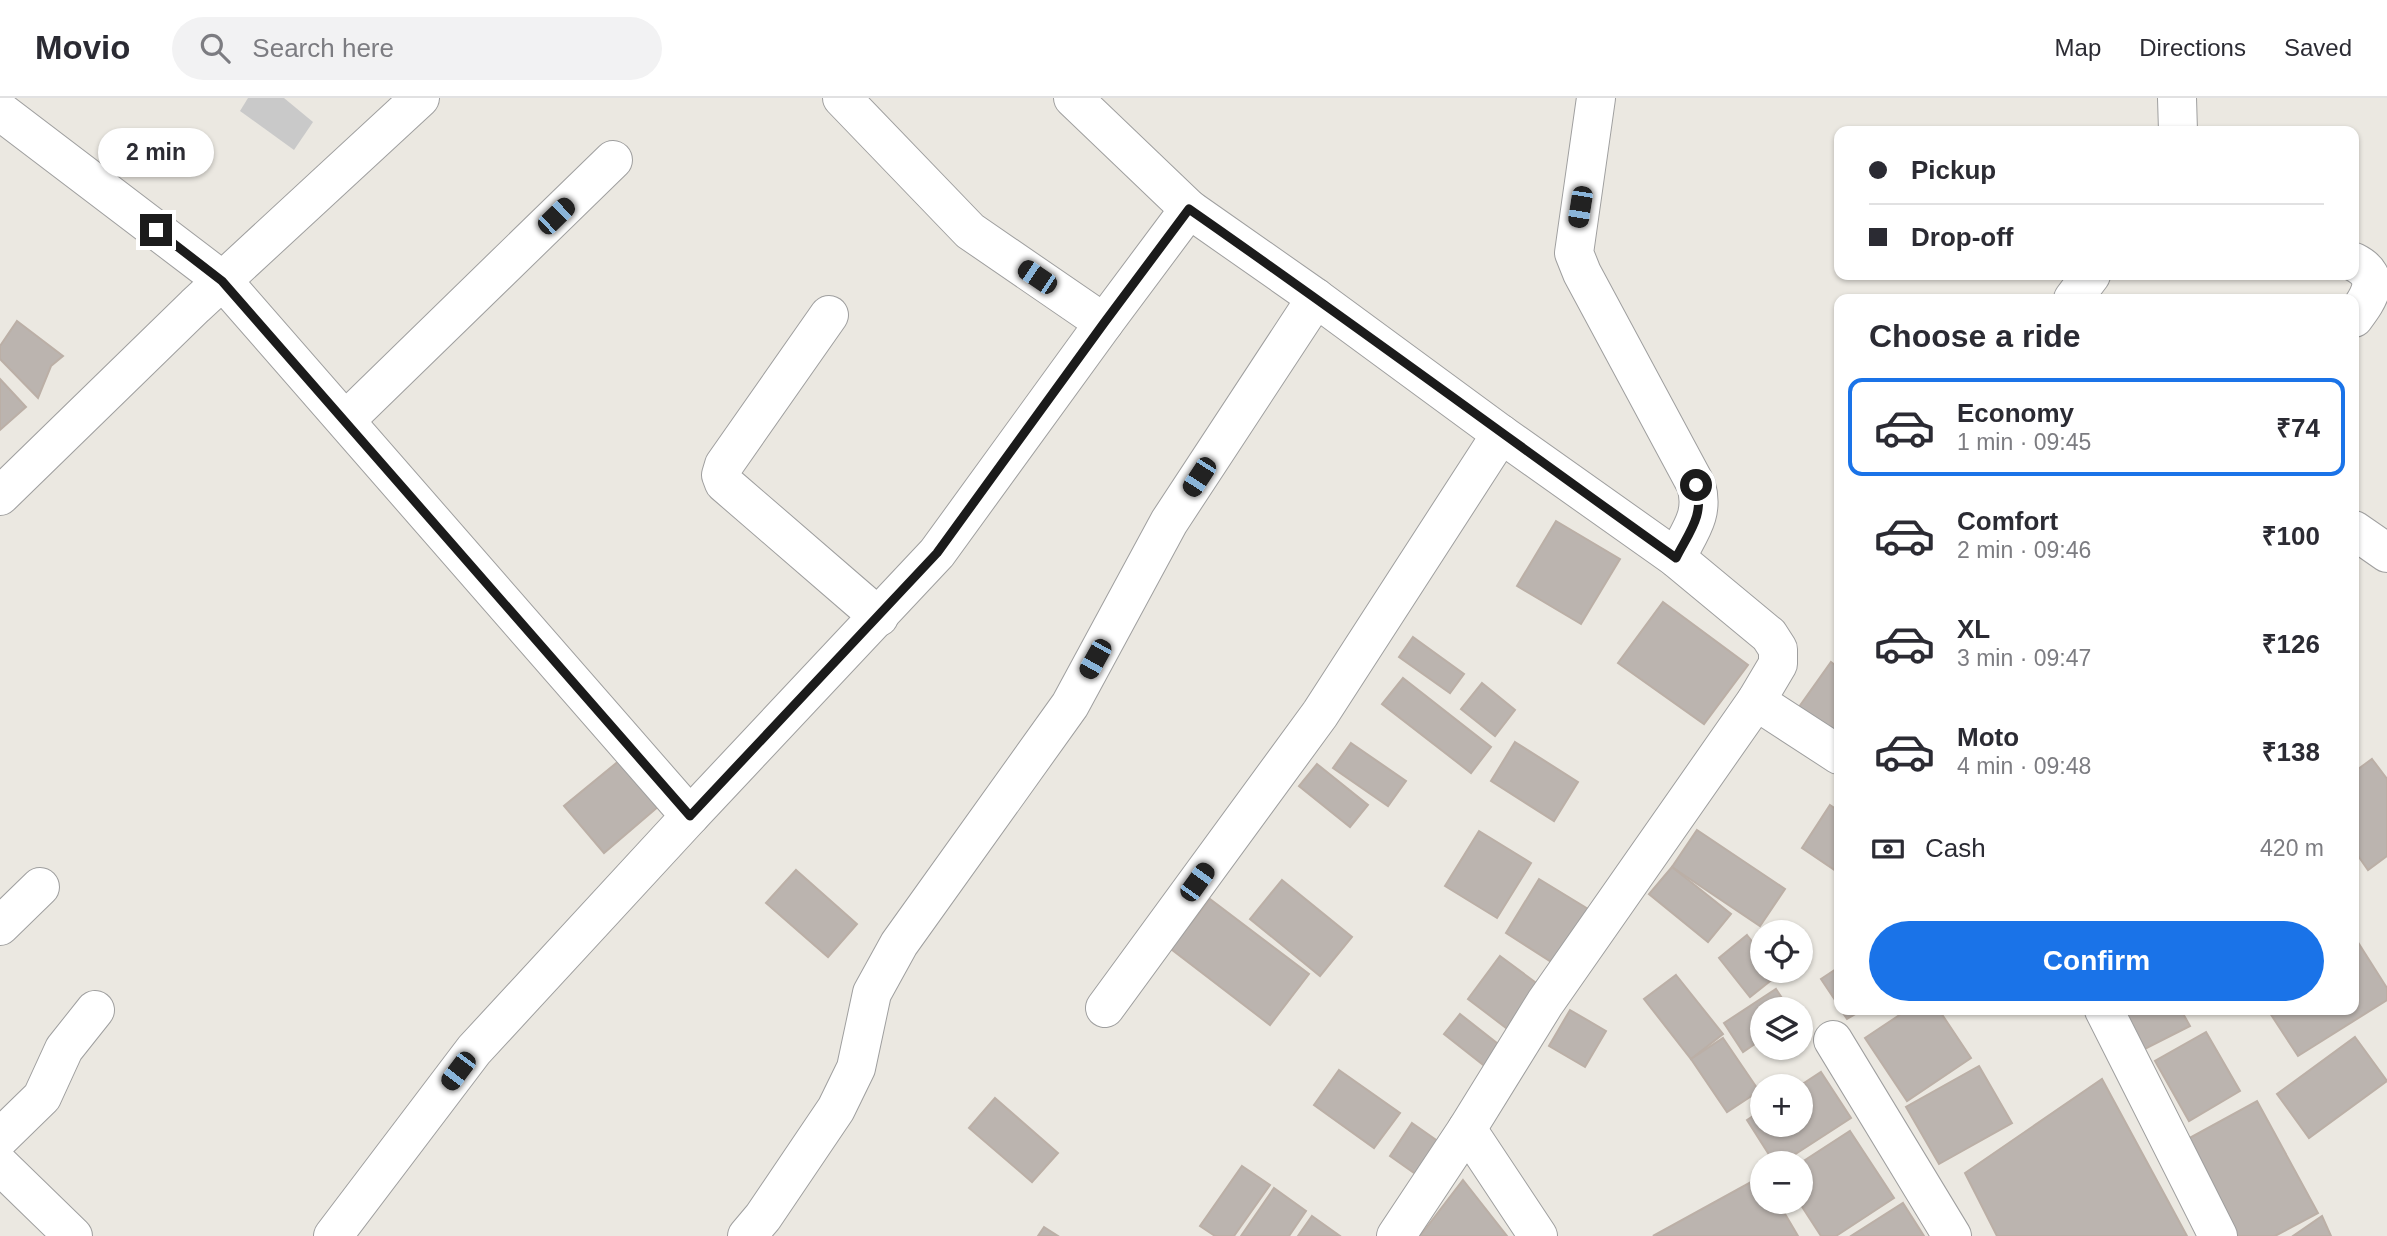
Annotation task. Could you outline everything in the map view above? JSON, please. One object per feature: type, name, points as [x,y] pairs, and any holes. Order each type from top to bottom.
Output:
[{"type":"street","points":[[0,496],[222,281],[421,98]]},
{"type":"street","points":[[842,98],[970,231],[1104,323]]},
{"type":"street","points":[[1073,98],[1189,209],[1676,558],[1769,635],[1778,649],[1778,664],[1756,701],[1545,1003],[1467,1129],[1396,1236]]},
{"type":"street","points":[[1596,98],[1574,253],[1582,273],[1696,485],[1700,500],[1699,514],[1676,558]]},
{"type":"street","points":[[2176,98],[2178,126]]},
{"type":"street","points":[[0,111],[222,281],[690,816]]},
{"type":"street","points":[[346,420],[613,160]]},
{"type":"street","points":[[333,1236],[474,1050],[937,553],[1189,209]]},
{"type":"street","points":[[2359,266],[2368,272],[2372,284],[2367,301],[2359,311]]},
{"type":"street","points":[[747,1236],[763,1217],[836,1109],[856,1068],[872,993],[899,944],[1070,705],[1169,522],[1316,298]]},
{"type":"street","points":[[829,315],[724,465],[721,475],[724,483],[879,617]]},
{"type":"street","points":[[1105,1008],[1320,714],[1501,434]]},
{"type":"street","points":[[2359,533],[2387,553]]},
{"type":"street","points":[[1756,701],[1834,752]]},
{"type":"street","points":[[0,926],[40,887]]},
{"type":"street","points":[[0,1138],[42,1097],[64,1049],[95,1010]]},
{"type":"street","points":[[2107,1015],[2218,1236]]},
{"type":"street","points":[[1833,1040],[1952,1236]]},
{"type":"street","points":[[1467,1129],[1538,1236]]},
{"type":"street","points":[[0,1165],[73,1236]]},
{"type":"shaded area","points":[[248,98],[284,98],[313,122],[294,150],[240,111]]},
{"type":"building","points":[[17,321],[63,356],[51,366],[38,398],[0,359],[0,346]]},
{"type":"building","points":[[0,379],[26,407],[0,430]]},
{"type":"building","points":[[1556,521],[1620,559],[1581,624],[1517,586]]},
{"type":"building","points":[[1663,602],[1748,665],[1704,724],[1618,663]]},
{"type":"building","points":[[1413,637],[1464,674],[1450,693],[1399,657]]},
{"type":"building","points":[[1831,662],[1834,664],[1834,742],[1794,714]]},
{"type":"building","points":[[1403,678],[1491,747],[1471,773],[1382,704]]},
{"type":"building","points":[[1482,683],[1515,710],[1495,736],[1461,709]]},
{"type":"building","points":[[1515,742],[1578,782],[1554,821],[1491,781]]},
{"type":"building","points":[[1351,743],[1406,781],[1388,806],[1333,768]]},
{"type":"building","points":[[2372,759],[2387,779],[2387,856],[2368,870],[2359,857],[2359,768]]},
{"type":"building","points":[[620,760],[659,806],[604,853],[564,806]]},
{"type":"building","points":[[1317,764],[1368,805],[1350,827],[1299,786]]},
{"type":"building","points":[[1830,805],[1834,808],[1834,870],[1802,848]]},
{"type":"building","points":[[1697,830],[1785,889],[1764,920],[1751,920],[1672,867]]},
{"type":"building","points":[[1479,831],[1531,863],[1497,918],[1445,886]]},
{"type":"building","points":[[1672,867],[1731,914],[1708,942],[1649,894]]},
{"type":"building","points":[[796,870],[857,924],[828,957],[766,903]]},
{"type":"building","points":[[1539,879],[1598,915],[1564,970],[1506,933]]},
{"type":"building","points":[[1282,880],[1352,937],[1320,976],[1250,919]]},
{"type":"building","points":[[1210,899],[1309,974],[1270,1025],[1171,949]]},
{"type":"building","points":[[1747,935],[1750,939],[1750,983],[1768,983],[1750,997],[1719,958]]},
{"type":"building","points":[[2359,944],[2387,988],[2387,1000],[2298,1056],[2271,1015],[2359,1015]]},
{"type":"building","points":[[1500,956],[1547,991],[1514,1034],[1468,999]]},
{"type":"building","points":[[1834,970],[1834,998],[1821,979]]},
{"type":"building","points":[[1676,975],[1723,1034],[1691,1059],[1644,999]]},
{"type":"building","points":[[1776,989],[1781,997],[1764,997]]},
{"type":"building","points":[[1750,1006],[1750,1047],[1743,1052],[1724,1023]]},
{"type":"building","points":[[1570,1010],[1606,1031],[1585,1067],[1549,1046]]},
{"type":"building","points":[[1460,1014],[1507,1051],[1491,1071],[1444,1034]]},
{"type":"building","points":[[1900,1015],[1942,1015],[1971,1058],[1907,1101],[1865,1038]]},
{"type":"building","points":[[2112,1015],[2184,1015],[2190,1026],[2133,1055]]},
{"type":"building","points":[[2206,1032],[2240,1091],[2189,1121],[2155,1061]]},
{"type":"building","points":[[2355,1037],[2387,1081],[2309,1138],[2277,1094]]},
{"type":"building","points":[[1723,1038],[1750,1078],[1750,1097],[1727,1112],[1691,1059]]},
{"type":"building","points":[[1979,1066],[2012,1123],[1939,1164],[1906,1107]]},
{"type":"building","points":[[1339,1070],[1400,1113],[1374,1148],[1314,1105]]},
{"type":"building","points":[[1821,1072],[1851,1118],[1800,1151],[1767,1151],[1758,1137],[1813,1137],[1813,1077]]},
{"type":"building","points":[[2102,1079],[2187,1236],[1997,1236],[1965,1173]]},
{"type":"building","points":[[995,1098],[1058,1153],[1032,1182],[969,1128]]},
{"type":"building","points":[[2257,1101],[2318,1213],[2275,1236],[2224,1236],[2175,1146]]},
{"type":"building","points":[[1412,1123],[1449,1149],[1427,1182],[1390,1156]]},
{"type":"building","points":[[1850,1131],[1894,1198],[1836,1236],[1821,1236],[1807,1214],[1813,1214],[1813,1155]]},
{"type":"building","points":[[1242,1166],[1270,1185],[1234,1236],[1215,1236],[1200,1226]]},
{"type":"building","points":[[1463,1180],[1507,1236],[1420,1236]]},
{"type":"building","points":[[1750,1183],[1750,1214],[1785,1214],[1798,1236],[1653,1236]]},
{"type":"building","points":[[1274,1188],[1306,1211],[1289,1236],[1241,1236]]},
{"type":"building","points":[[1903,1203],[1924,1236],[1851,1236]]},
{"type":"building","points":[[1312,1216],[1340,1236],[1298,1236]]},
{"type":"building","points":[[2322,1216],[2331,1236],[2293,1236]]},
{"type":"building","points":[[1044,1227],[1058,1236],[1038,1236]]},
{"type":"route","points":[[156,230],[222,281],[690,816],[937,553],[1189,209],[1676,558],[1699,514],[1700,500],[1696,485]]}]
